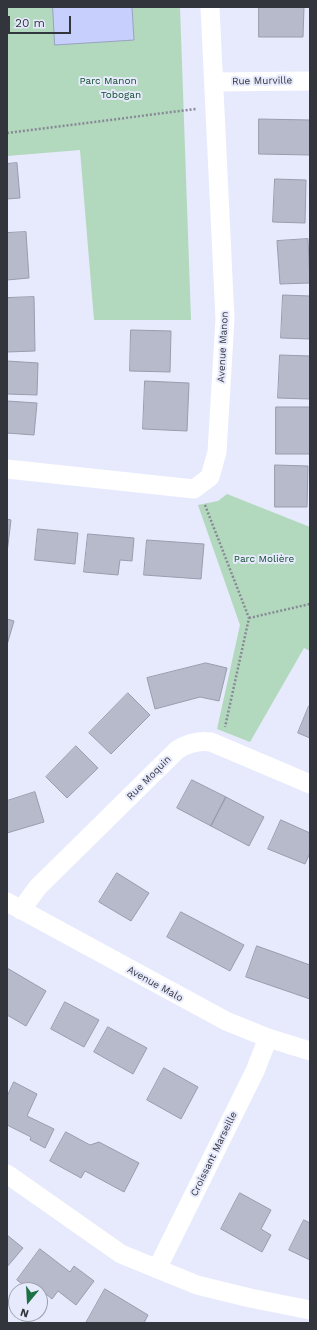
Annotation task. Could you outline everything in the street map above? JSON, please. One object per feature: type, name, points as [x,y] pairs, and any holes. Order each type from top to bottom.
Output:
[{"type":"street","name":"Avenue Manon","points":[[7,469],[194,489],[210,477],[217,452],[225,319],[210,7]]},
{"type":"street","name":"Rue Murville","points":[[214,82],[310,81]]},
{"type":"street","name":"Rue Moquin","points":[[14,906],[38,887],[177,750],[185,745],[202,740],[211,742],[310,784]]},
{"type":"street","name":"Avenue Malo","points":[[14,906],[226,1021],[268,1038],[310,1051]]},
{"type":"street","name":"Croissant Marseille","points":[[156,1269],[255,1071],[268,1038]]},
{"type":"street","points":[[7,1174],[121,1254],[197,1285],[250,1298],[310,1310]]},
{"type":"path","points":[[7,133],[197,109]]},
{"type":"path","points":[[205,504],[249,618],[224,731]]},
{"type":"path","points":[[249,618],[310,604]]},
{"type":"green space","name":"Parc Manon","points":[[7,7],[180,7],[191,320],[94,320],[80,150],[7,156]]},
{"type":"green space","name":"Parc Molière","points":[[227,494],[310,527],[310,651],[304,648],[250,742],[217,729],[240,625],[198,505],[218,501]]},
{"type":"water","points":[[53,7],[132,7],[134,40],[55,45]]},
{"type":"building","points":[[259,7],[304,7],[303,37],[259,37]]},
{"type":"building","points":[[259,119],[310,120],[310,155],[259,154]]},
{"type":"building","points":[[17,163],[20,198],[7,199],[7,164]]},
{"type":"building","points":[[275,179],[306,180],[305,223],[273,222]]},
{"type":"building","points":[[26,232],[29,278],[7,280],[7,233]]},
{"type":"building","points":[[308,239],[310,283],[280,284],[277,241]]},
{"type":"building","points":[[283,295],[310,296],[310,339],[281,338]]},
{"type":"building","points":[[34,297],[35,351],[7,352],[7,298]]},
{"type":"building","points":[[131,330],[171,331],[170,372],[130,371]]},
{"type":"building","points":[[280,355],[310,356],[310,399],[278,398]]},
{"type":"building","points":[[7,361],[38,363],[37,395],[7,394]]},
{"type":"building","points":[[145,381],[189,383],[187,431],[143,429]]},
{"type":"building","points":[[7,401],[37,403],[34,435],[7,433]]},
{"type":"building","points":[[276,407],[310,407],[310,454],[276,454]]},
{"type":"building","points":[[275,465],[308,466],[307,507],[275,507]]},
{"type":"building","points":[[7,519],[11,520],[7,553]]},
{"type":"building","points":[[38,529],[78,533],[75,564],[35,560]]},
{"type":"building","points":[[88,534],[134,538],[132,561],[120,560],[118,575],[84,572]]},
{"type":"building","points":[[147,540],[204,544],[201,579],[144,575]]},
{"type":"building","points":[[7,619],[14,621],[7,645]]},
{"type":"building","points":[[206,663],[227,668],[219,701],[200,697],[155,709],[147,678]]},
{"type":"building","points":[[128,693],[150,715],[111,754],[89,733]]},
{"type":"building","points":[[310,706],[310,738],[298,733]]},
{"type":"building","points":[[76,746],[98,768],[67,798],[46,777]]},
{"type":"building","points":[[192,780],[226,797],[211,826],[177,808]]},
{"type":"building","points":[[35,792],[44,822],[7,833],[7,801]]},
{"type":"building","points":[[226,797],[264,817],[249,846],[211,826]]},
{"type":"building","points":[[281,820],[310,833],[310,853],[305,864],[268,849]]},
{"type":"building","points":[[117,873],[149,893],[131,921],[99,902]]},
{"type":"building","points":[[181,912],[244,945],[230,971],[167,937]]},
{"type":"building","points":[[257,946],[310,965],[310,999],[246,977]]},
{"type":"building","points":[[7,968],[46,991],[26,1026],[7,1015]]},
{"type":"building","points":[[65,1002],[99,1020],[84,1047],[51,1029]]},
{"type":"building","points":[[108,1027],[147,1048],[133,1074],[94,1052]]},
{"type":"building","points":[[164,1068],[198,1087],[181,1119],[147,1100]]},
{"type":"building","points":[[14,1082],[37,1094],[27,1116],[54,1129],[45,1148],[30,1140],[31,1137],[7,1125],[7,1097]]},
{"type":"building","points":[[66,1132],[90,1145],[99,1142],[139,1163],[124,1192],[85,1171],[81,1178],[50,1161]]},
{"type":"building","points":[[240,1193],[271,1210],[261,1229],[271,1235],[262,1252],[221,1229]]},
{"type":"building","points":[[304,1220],[310,1223],[310,1260],[289,1250]]},
{"type":"building","points":[[7,1235],[23,1248],[7,1267]]},
{"type":"building","points":[[40,1249],[70,1272],[74,1266],[94,1281],[76,1305],[58,1291],[52,1299],[48,1296],[48,1282],[19,1282],[17,1280]]},
{"type":"building","points":[[105,1289],[148,1315],[144,1323],[86,1323]]},
{"type":"park label","name":"Tobogan","points":[[121,95]]}]
